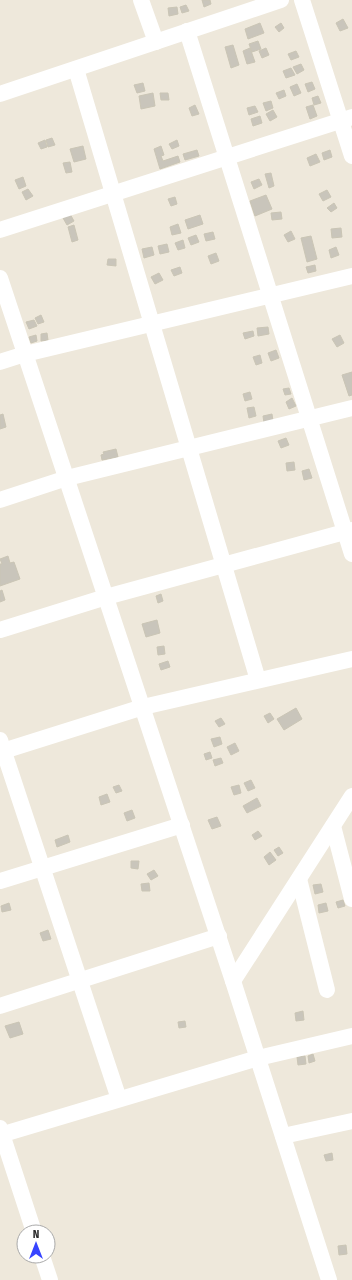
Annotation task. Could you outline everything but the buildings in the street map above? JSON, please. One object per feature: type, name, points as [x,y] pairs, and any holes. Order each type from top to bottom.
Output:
[{"type":"street","points":[[140,0],[156,42]]},
{"type":"street","points":[[0,94],[156,42],[257,4],[281,0]]},
{"type":"street","points":[[302,0],[346,119],[352,156]]},
{"type":"street","points":[[187,31],[270,296],[348,531],[352,554]]},
{"type":"street","points":[[76,69],[258,680]]},
{"type":"street","points":[[0,230],[346,119]]},
{"type":"street","points":[[0,362],[25,354],[352,276]]},
{"type":"street","points":[[0,278],[234,981],[329,1280]]},
{"type":"street","points":[[0,500],[67,478],[352,408]]},
{"type":"street","points":[[0,630],[106,597],[348,531]]},
{"type":"street","points":[[119,1099],[43,868],[1,747],[143,707],[352,659]]},
{"type":"street","points":[[234,981],[352,796]]},
{"type":"street","points":[[0,881],[182,825]]},
{"type":"street","points":[[333,826],[352,899]]},
{"type":"street","points":[[299,879],[327,990]]},
{"type":"street","points":[[0,1006],[219,936]]},
{"type":"street","points":[[31,1224],[1,1133],[258,1058],[352,1036]]},
{"type":"street","points":[[283,1136],[352,1121]]},
{"type":"street","points":[[45,1264],[50,1280]]}]
